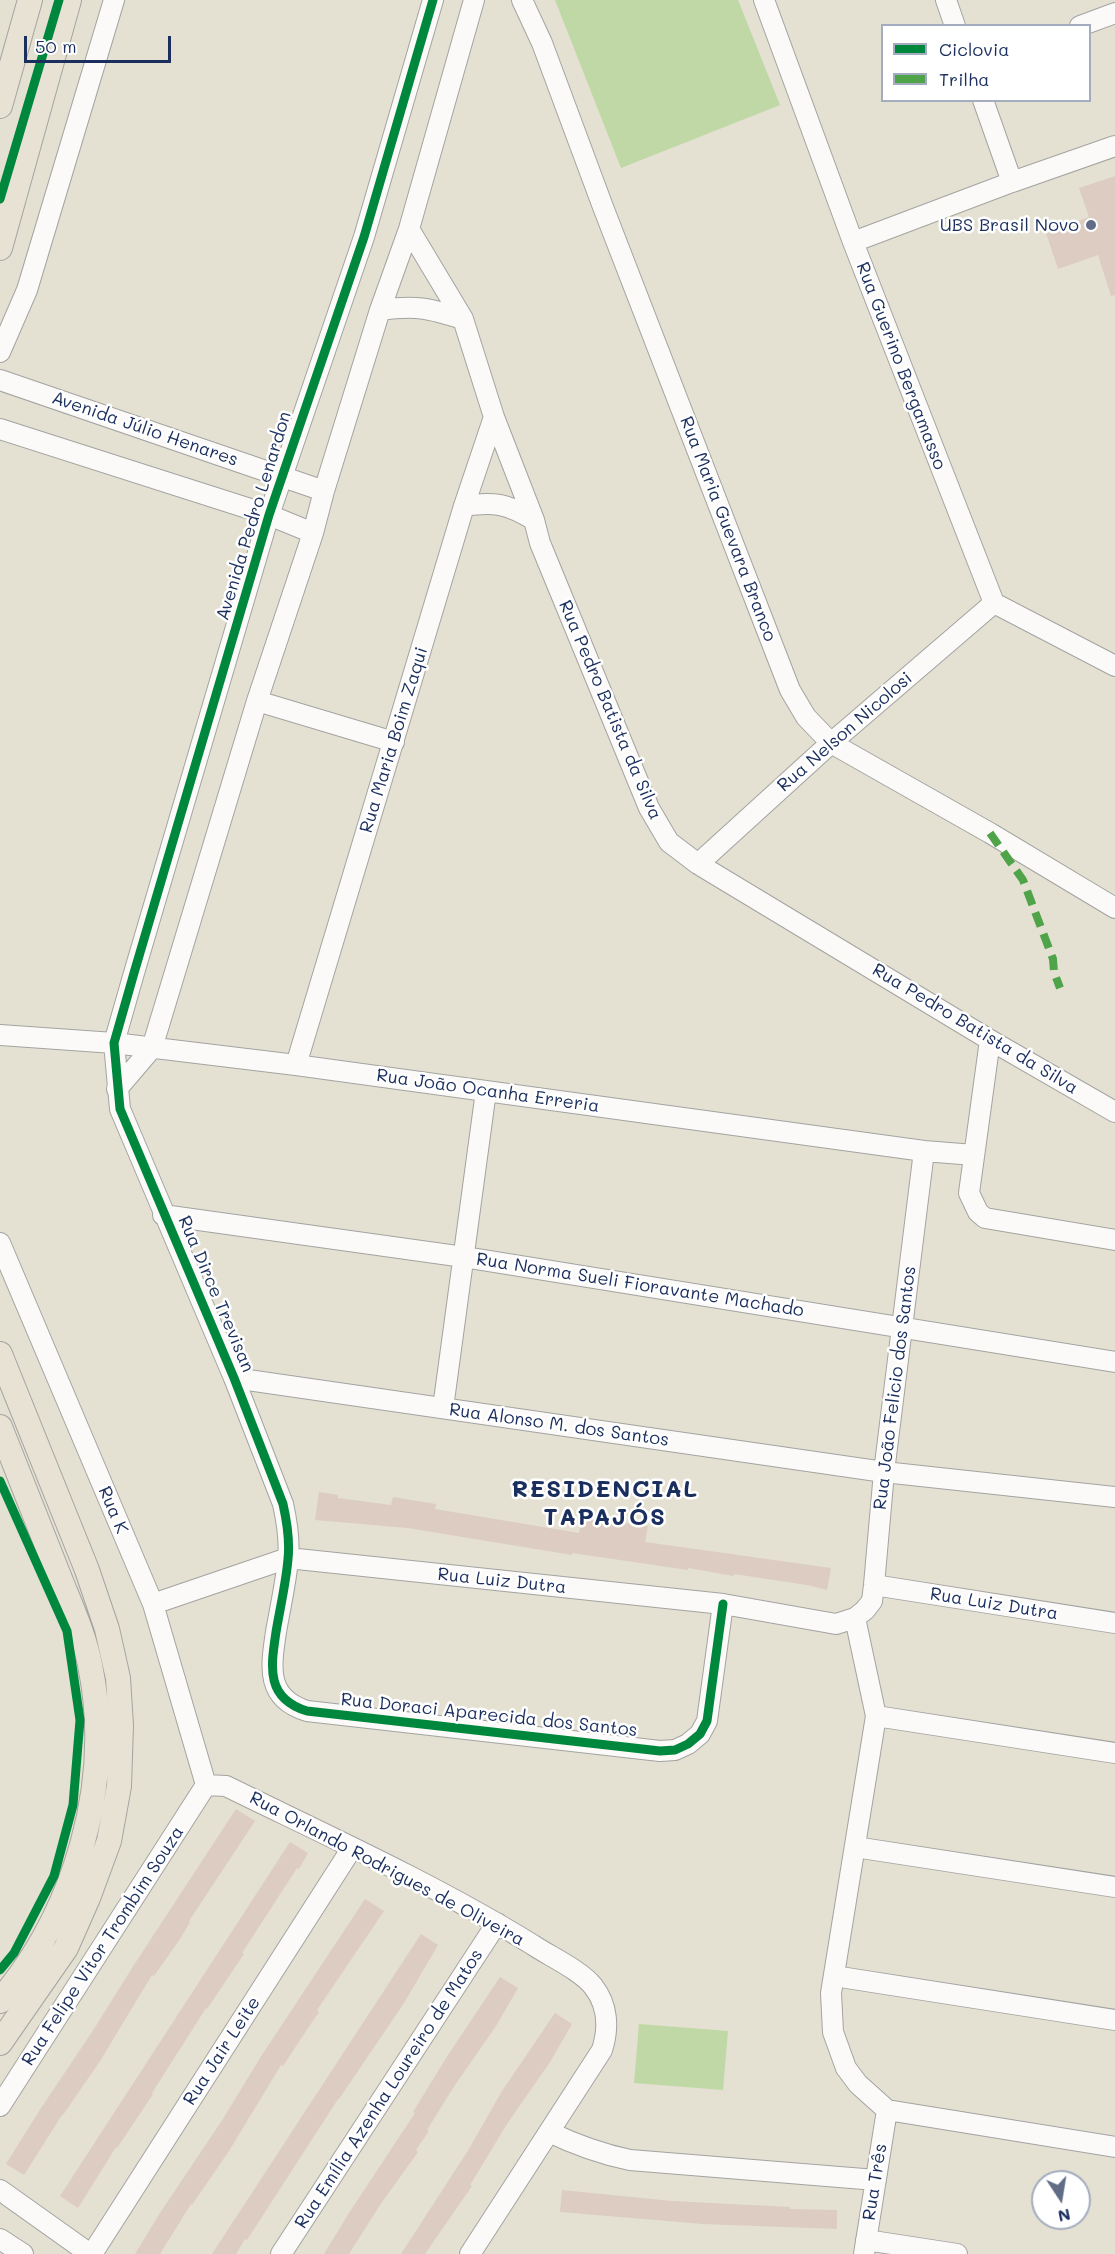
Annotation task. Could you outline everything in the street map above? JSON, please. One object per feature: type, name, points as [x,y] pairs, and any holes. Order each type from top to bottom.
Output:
[{"type":"main road","points":[[0,106],[30,0]]},
{"type":"main road","points":[[0,248],[69,0]]},
{"type":"main road","points":[[0,1354],[87,1570],[118,1678],[121,1725],[119,1786],[109,1841],[88,1898],[66,1948],[0,2043]]},
{"type":"main road","points":[[0,1427],[80,1629],[90,1665],[97,1745],[91,1803],[73,1871],[52,1921],[0,2001]]},
{"type":"street","points":[[0,352],[27,290],[114,0]]},
{"type":"street","name":"Avenida Pedro Lenardon","points":[[114,1043],[270,515],[364,237],[432,0]]},
{"type":"street","points":[[117,1089],[152,1048],[257,701],[313,532],[380,310],[409,229],[474,0]]},
{"type":"street","name":"Rua Maria Guevara Branco","points":[[522,0],[542,43],[790,690],[806,717],[831,743],[990,833],[1115,908]]},
{"type":"street","name":"Rua Guerino Bergamasso","points":[[764,0],[853,242],[994,603]]},
{"type":"street","points":[[946,0],[954,24]]},
{"type":"street","points":[[1085,24],[1115,13]]},
{"type":"street","points":[[984,102],[1012,182]]},
{"type":"street","points":[[853,242],[1115,146]]},
{"type":"street","name":"Rua Pedro Batista da Silva","points":[[409,229],[463,319],[494,417],[534,520],[540,543],[649,808],[669,842],[698,864],[990,1040],[1115,1112]]},
{"type":"street","points":[[380,310],[407,307],[430,309],[463,319]]},
{"type":"street","name":"Avenida Júlio Henares","points":[[0,380],[324,491]]},
{"type":"street","name":"Rua Maria Boim Zaqui","points":[[296,1065],[464,506],[494,417]]},
{"type":"street","points":[[0,429],[270,515],[313,532]]},
{"type":"street","points":[[464,506],[482,503],[514,507],[534,520]]},
{"type":"street","points":[[994,603],[1115,666]]},
{"type":"street","name":"Rua Nelson Nicolosi","points":[[698,864],[831,743],[994,603]]},
{"type":"street","points":[[257,701],[394,742]]},
{"type":"street","name":"Rua João Ocanha Erreria","points":[[0,1035],[114,1043],[296,1065],[924,1151],[974,1155]]},
{"type":"street","points":[[990,1040],[969,1193],[978,1212],[985,1218],[1115,1240]]},
{"type":"street","name":"Rua Dirce Trevisan","points":[[114,1043],[120,1109],[234,1378],[283,1504],[287,1524],[288,1558],[272,1660],[272,1675],[282,1695]]},
{"type":"street","points":[[443,1408],[486,1091]]},
{"type":"street","name":"Rua João Felicio dos Santos","points":[[855,1618],[872,1601],[884,1472],[924,1151]]},
{"type":"street","name":"Rua Norma Sueli Fioravante Machado","points":[[163,1215],[464,1257],[1115,1362]]},
{"type":"street","name":"Rua K","points":[[0,1243],[153,1604],[206,1785]]},
{"type":"street","name":"Rua Alonso M. dos Santos","points":[[234,1378],[884,1472],[1115,1497]]},
{"type":"street","name":"Rua Luiz Dutra","points":[[153,1604],[288,1558],[723,1604],[836,1624],[855,1618]]},
{"type":"street","name":"Rua Luiz Dutra","points":[[874,1585],[1115,1623]]},
{"type":"street","name":"Rua Doraci Aparecida dos Santos","points":[[282,1695],[293,1705],[307,1711],[660,1751],[675,1750],[694,1739],[704,1728],[709,1714],[723,1604]]},
{"type":"street","points":[[855,1618],[876,1716],[830,2013],[832,2032],[846,2068],[858,2084],[887,2110],[1115,2147]]},
{"type":"street","points":[[876,1716],[1115,1753]]},
{"type":"street","name":"Rua Orlando Rodrigues de Oliveira","points":[[206,1785],[226,1786],[351,1848],[497,1923],[587,1980],[600,1997],[607,2018],[607,2030],[602,2050],[549,2132]]},
{"type":"street","name":"Rua Felipe Vitor Trombim Souza","points":[[0,2106],[206,1785]]},
{"type":"street","points":[[855,1847],[1115,1887]]},
{"type":"street","name":"Rua Jair Leite","points":[[91,2254],[351,1848]]},
{"type":"street","name":"Rua Emília Azenha Loureiro de Matos","points":[[280,2254],[497,1923]]},
{"type":"street","points":[[834,1976],[1115,2020]]},
{"type":"street","name":"Rua Três","points":[[865,2247],[887,2110]]},
{"type":"street","points":[[470,2254],[549,2132],[575,2145],[601,2154],[630,2160],[876,2180]]},
{"type":"street","points":[[0,2190],[91,2254]]},
{"type":"street","points":[[0,2239],[23,2254]]},
{"type":"street","points":[[865,2247],[957,2254]]},
{"type":"green space","points":[[555,0],[738,0],[780,105],[621,168]]},
{"type":"green space","points":[[639,2024],[728,2031],[723,2090],[634,2083]]},
{"type":"building","name":"UBS Brasil Novo","points":[[1115,176],[1115,295],[1111,296],[1098,255],[1058,269],[1046,233],[1089,217],[1079,188]]},
{"type":"building","points":[[319,1492],[338,1495],[338,1498],[391,1505],[393,1497],[436,1504],[435,1509],[579,1533],[583,1512],[602,1515],[601,1520],[648,1526],[645,1542],[831,1568],[827,1590],[734,1574],[734,1576],[572,1553],[572,1555],[408,1528],[315,1520]]},
{"type":"building","points":[[236,1809],[255,1821],[189,1921],[180,1939],[154,1976],[152,1975],[100,2061],[24,2175],[6,2164],[41,2108]]},
{"type":"building","points":[[290,1842],[308,1853],[299,1869],[297,1868],[242,1953],[244,1954],[206,2008],[78,2208],[60,2196]]},
{"type":"building","points":[[365,1899],[384,1911],[317,2010],[319,2012],[283,2066],[281,2065],[229,2151],[191,2204],[160,2254],[135,2254],[260,2058]]},
{"type":"building","points":[[421,1934],[438,1945],[404,2003],[338,2099],[247,2240],[245,2239],[236,2254],[212,2254]]},
{"type":"building","points":[[500,1977],[518,1988],[496,2026],[427,2130],[429,2131],[416,2150],[418,2152],[349,2254],[324,2254],[415,2113],[413,2112],[448,2055]]},
{"type":"building","points":[[555,2013],[572,2024],[550,2062],[507,2124],[470,2185],[472,2186],[425,2254],[401,2254],[469,2149],[502,2091]]},
{"type":"building","points":[[562,2190],[672,2201],[837,2210],[837,2229],[703,2224],[560,2212]]},
{"type":"marked path","points":[[990,833],[1023,880],[1053,959],[1054,972],[1060,988]]},
{"type":"cycle path","points":[[0,199],[59,0]]},
{"type":"cycle path","points":[[433,0],[364,237],[269,515],[114,1043],[120,1109],[234,1378],[283,1504],[289,1552],[274,1645],[273,1669],[277,1689],[284,1698],[307,1711],[660,1751],[675,1750],[688,1744],[700,1734],[707,1721],[723,1604]]},
{"type":"cycle path","points":[[0,1481],[67,1631],[80,1720],[73,1805],[54,1876],[14,1953],[0,1970]]},
{"type":"place","name":"UBS Brasil Novo","points":[[1091,225]]},
{"type":"district","name":"RESIDENCIAL TAPAJÓS","points":[[605,1504]]}]
